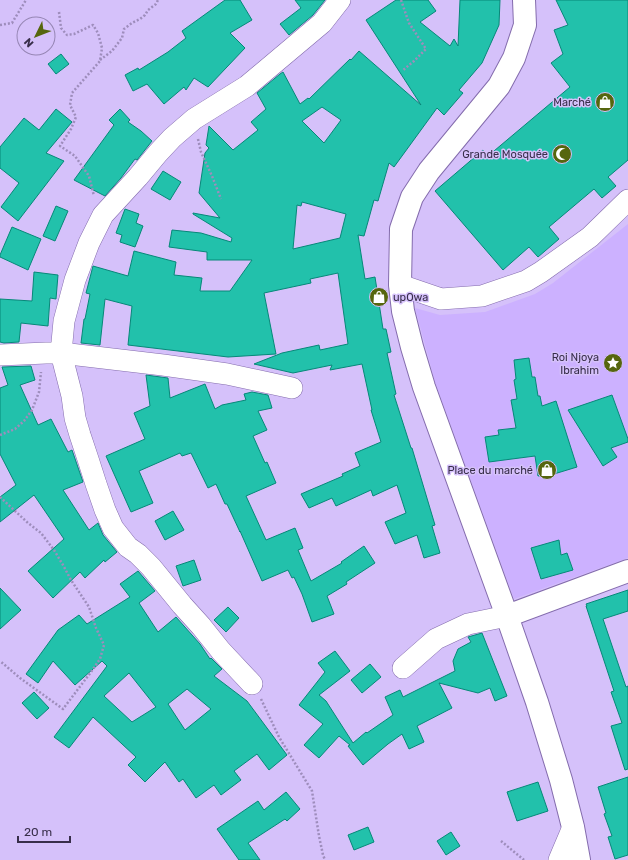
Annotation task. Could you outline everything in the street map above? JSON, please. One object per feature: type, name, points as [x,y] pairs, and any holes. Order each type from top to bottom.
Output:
[{"type":"main road","points":[[524,0],[525,26],[514,58],[499,86],[428,170],[412,197],[401,229],[400,285],[403,311],[424,388],[537,702],[561,780],[573,827],[579,860]]},
{"type":"main road","points":[[507,616],[628,571]]},
{"type":"street","points":[[252,684],[221,651],[151,567],[138,554],[128,547],[113,528],[105,510],[80,435],[75,418],[72,396],[53,353],[64,321],[75,280],[89,243],[103,215],[172,138],[194,119],[247,86],[322,23],[340,0]]},
{"type":"street","points":[[400,285],[441,299],[482,296],[526,281],[590,237],[627,206]]},
{"type":"street","points":[[0,355],[53,353],[163,365],[220,373],[292,388]]},
{"type":"street","points":[[403,668],[436,639],[468,624],[507,616]]},
{"type":"street","points":[[559,860],[573,827]]},
{"type":"path","points":[[0,25],[12,24],[26,0]]},
{"type":"path","points":[[103,215],[94,196],[89,176],[75,156],[60,146],[71,129],[76,117],[70,106],[72,93],[100,61],[112,51],[122,38],[124,29],[132,22],[145,15],[158,0]]},
{"type":"path","points":[[401,0],[409,23],[426,49],[414,62],[402,71]]},
{"type":"path","points":[[60,12],[61,28],[67,35],[74,34],[93,25],[98,33],[102,48],[100,61]]},
{"type":"path","points":[[194,119],[201,152],[221,199]]},
{"type":"path","points":[[0,435],[15,429],[24,421],[32,410],[39,392],[42,362],[53,353]]},
{"type":"path","points":[[0,497],[28,523],[42,533],[54,550],[71,580],[89,607],[104,645],[100,659],[63,709],[0,662]]},
{"type":"path","points":[[252,684],[279,737],[312,791],[320,842],[325,860]]},
{"type":"path","points":[[501,841],[524,860]]},
{"type":"shaded area","name":"Place du marché","points":[[628,224],[628,558],[514,599],[435,382],[415,308],[440,315],[485,312],[535,294],[553,283]]},
{"type":"building","points":[[225,0],[240,0],[252,20],[230,33],[245,48],[208,87],[194,78],[186,90],[184,87],[164,104],[147,84],[133,91],[125,75],[138,68],[139,70],[168,52],[186,38],[182,31]]},
{"type":"building","points":[[295,0],[325,0],[313,15],[289,35],[280,24],[301,8]]},
{"type":"building","points":[[396,0],[428,0],[436,11],[420,22],[450,46],[454,39],[458,46],[460,0],[500,0],[499,25],[482,63],[459,90],[463,93],[444,115],[437,108],[394,167],[389,163],[378,201],[374,200],[364,236],[358,235],[365,279],[375,277],[383,329],[386,329],[391,352],[387,353],[396,394],[394,395],[412,448],[435,525],[432,526],[440,553],[424,558],[417,535],[395,544],[385,522],[406,513],[397,485],[373,496],[371,490],[336,506],[332,498],[309,508],[301,494],[343,476],[342,474],[360,466],[355,453],[381,442],[371,410],[362,364],[330,370],[332,365],[293,373],[254,364],[282,353],[319,345],[320,350],[348,344],[338,273],[310,279],[311,283],[264,293],[276,354],[228,357],[128,345],[132,306],[105,299],[100,345],[81,343],[84,319],[90,294],[86,293],[93,266],[128,276],[134,251],[176,262],[174,275],[202,278],[200,291],[230,291],[252,260],[207,260],[207,252],[169,247],[172,230],[201,233],[231,242],[232,238],[193,214],[220,218],[199,193],[205,153],[209,148],[206,145],[209,126],[233,150],[258,130],[251,122],[266,109],[257,93],[280,74],[283,72],[300,104],[308,98],[309,99],[359,51],[421,105],[366,20]],"holes":[[[322,107],[341,120],[324,143],[302,121]],[[302,202],[346,214],[340,238],[293,249],[297,205],[301,206]]]},
{"type":"building","points":[[556,0],[628,0],[628,160],[608,177],[616,186],[602,198],[594,189],[549,227],[559,239],[538,257],[529,247],[503,270],[435,191],[483,150],[488,156],[570,87],[551,63],[563,54],[554,30],[568,25]]},
{"type":"building","points":[[61,54],[69,64],[56,74],[48,64]]},
{"type":"building","points":[[56,109],[72,122],[46,153],[64,161],[18,221],[1,207],[19,183],[0,168],[0,147],[24,118],[39,130]]},
{"type":"building","points":[[120,109],[130,120],[128,122],[152,141],[137,160],[135,159],[105,196],[74,180],[114,125],[109,120]]},
{"type":"building","points":[[163,171],[181,182],[170,200],[151,189]]},
{"type":"building","points":[[56,206],[68,211],[55,241],[43,236]]},
{"type":"building","points":[[125,209],[139,214],[136,223],[143,226],[135,247],[120,242],[122,235],[116,233]]},
{"type":"building","points":[[12,227],[41,239],[28,270],[0,257]]},
{"type":"building","points":[[34,272],[58,275],[56,299],[50,298],[48,326],[21,323],[19,342],[0,342],[0,299],[32,301]]},
{"type":"building","points":[[529,358],[532,377],[535,377],[538,396],[540,396],[542,406],[556,401],[577,467],[554,474],[538,476],[535,456],[489,462],[485,437],[499,435],[498,430],[516,428],[511,400],[517,399],[514,380],[516,379],[514,360]]},
{"type":"building","points":[[31,366],[35,380],[20,385],[38,425],[51,419],[68,452],[72,450],[83,482],[63,490],[89,530],[98,523],[103,535],[117,552],[105,562],[104,560],[85,578],[80,572],[53,598],[28,571],[64,539],[34,495],[0,522],[0,497],[16,485],[0,454],[0,388],[8,385],[2,367]]},
{"type":"building","points":[[146,375],[168,378],[170,398],[205,384],[215,409],[222,405],[246,400],[244,394],[252,392],[268,395],[272,408],[258,411],[267,430],[253,436],[276,483],[246,496],[266,540],[295,528],[303,548],[298,550],[311,581],[342,563],[341,562],[364,546],[375,563],[346,582],[347,584],[327,596],[334,614],[312,622],[302,594],[294,577],[292,578],[288,570],[262,581],[240,531],[216,484],[208,488],[191,453],[182,456],[180,453],[139,471],[153,503],[131,512],[106,456],[145,439],[134,413],[150,406]]},
{"type":"building","points":[[612,395],[628,442],[611,448],[617,457],[603,466],[568,410]]},
{"type":"building","points":[[173,511],[184,530],[165,540],[155,521]]},
{"type":"building","points":[[559,540],[561,555],[567,553],[573,570],[541,579],[531,548]]},
{"type":"building","points":[[194,560],[201,580],[183,586],[176,566]]},
{"type":"building","points":[[138,571],[155,591],[139,603],[158,632],[176,617],[200,644],[210,659],[211,658],[222,669],[214,676],[247,701],[287,755],[269,770],[257,754],[234,771],[241,780],[221,795],[214,785],[196,798],[183,779],[179,782],[165,762],[145,782],[128,765],[136,757],[93,717],[69,748],[54,737],[107,666],[102,661],[75,685],[53,661],[38,683],[26,674],[58,630],[79,615],[87,624],[130,597],[120,584]],"holes":[[[129,673],[156,707],[132,722],[104,696]],[[187,689],[211,709],[185,730],[168,704]]]},
{"type":"building","points":[[0,588],[21,610],[0,629]]},
{"type":"building","points":[[628,590],[628,611],[603,619],[626,687],[628,686],[628,769],[625,770],[611,726],[622,723],[611,692],[614,691],[586,604]]},
{"type":"building","points":[[228,607],[239,618],[226,632],[214,620]]},
{"type":"building","points":[[482,633],[507,696],[495,701],[490,688],[478,693],[439,683],[452,708],[417,726],[424,742],[409,749],[402,734],[363,765],[348,746],[350,745],[339,736],[319,758],[304,745],[323,724],[299,705],[325,672],[318,663],[335,651],[350,671],[319,695],[326,701],[353,743],[366,732],[367,733],[393,715],[385,697],[400,690],[403,697],[455,671],[453,661],[458,649],[471,642],[468,637]]},
{"type":"building","points":[[370,664],[381,677],[362,693],[351,680]]},
{"type":"building","points":[[34,692],[49,708],[37,719],[22,703]]},
{"type":"building","points":[[628,777],[628,855],[615,859],[608,837],[612,836],[604,814],[606,813],[598,787]]},
{"type":"building","points":[[538,782],[548,811],[517,821],[507,792]]},
{"type":"building","points":[[286,792],[300,809],[287,821],[285,819],[248,843],[260,860],[239,860],[217,829],[258,801],[264,810]]},
{"type":"building","points":[[368,827],[374,842],[354,850],[348,835]]},
{"type":"building","points":[[451,832],[460,846],[446,855],[437,841]]},
{"type":"place","name":"Marché","points":[[605,102]]},
{"type":"place","name":"Grande Mosquée","points":[[562,154]]},
{"type":"place","name":"upOwa","points":[[379,297]]},
{"type":"place","name":"Roi Njoya Ibrahim","points":[[613,363]]},
{"type":"place","name":"Place du marché","points":[[547,470]]}]
